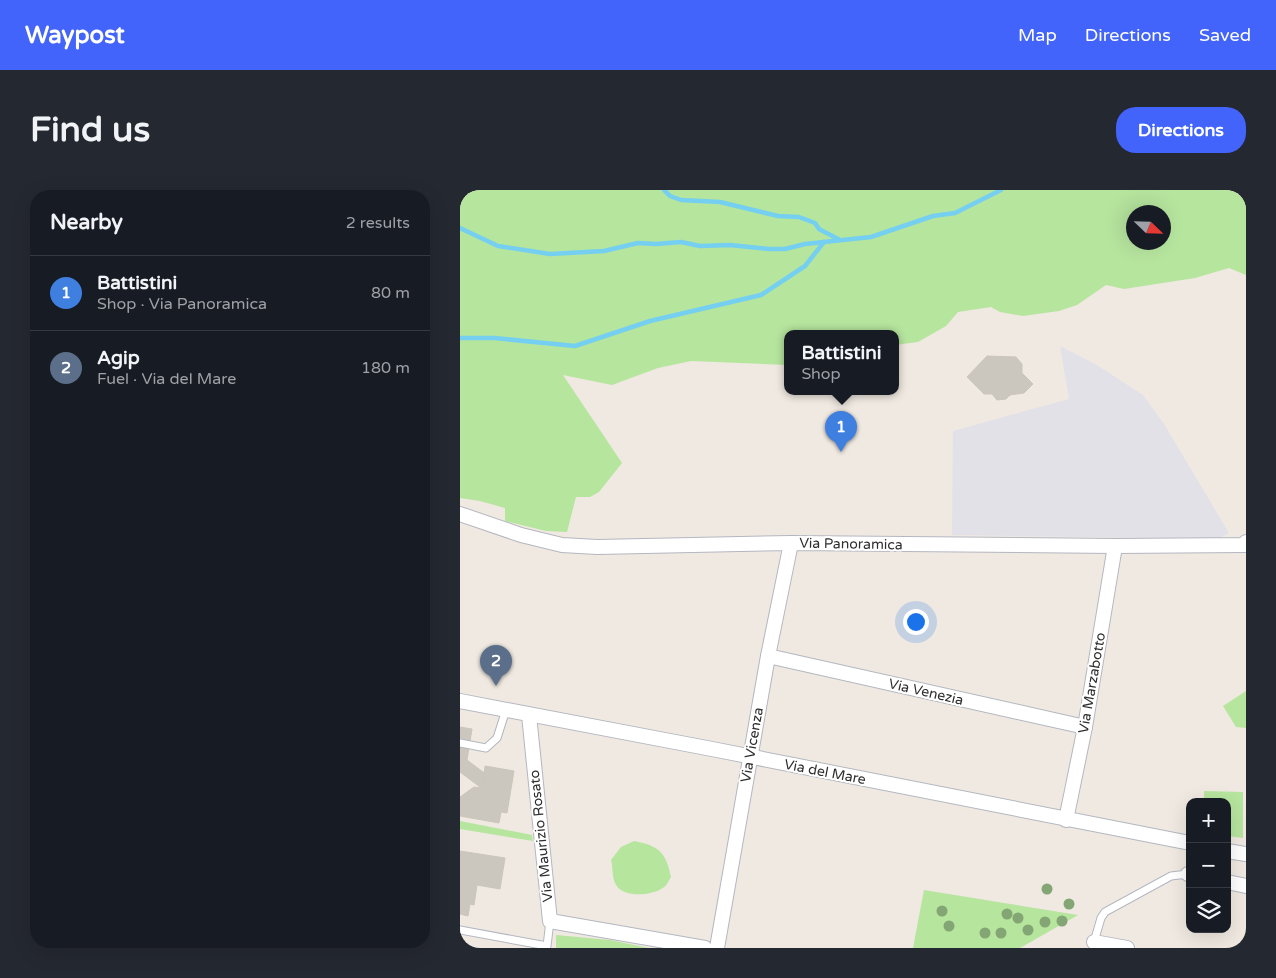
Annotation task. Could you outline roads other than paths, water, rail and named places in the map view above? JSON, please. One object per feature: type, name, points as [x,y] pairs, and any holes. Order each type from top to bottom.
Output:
[{"type":"street","name":"Via Panoramica","points":[[460,514],[521,535],[562,545],[597,547],[791,543],[1115,546],[1245,545]]},
{"type":"street","name":"Via Vicenza","points":[[717,948],[768,656],[791,543]]},
{"type":"street","name":"Via Marzabotto","points":[[1066,820],[1085,727],[1115,546]]},
{"type":"street","name":"Via Venezia","points":[[768,656],[1085,727]]},
{"type":"street","name":"Via del Mare","points":[[460,701],[1186,842]]},
{"type":"street","name":"Via Maurizio Rosato","points":[[529,715],[550,921],[705,948]]},
{"type":"street","points":[[1231,852],[1246,854]]},
{"type":"street","points":[[1231,883],[1246,886]]},
{"type":"street","points":[[1094,942],[1127,948]]},
{"type":"lane","points":[[460,743],[486,748],[496,738],[506,710]]},
{"type":"lane","points":[[1094,942],[1101,918],[1105,912],[1171,876],[1186,874]]},
{"type":"lane","points":[[460,930],[547,946],[550,921]]},
{"type":"waterway","points":[[664,190],[670,196],[681,200],[720,202],[778,216],[799,217],[815,223],[819,229],[840,240]]},
{"type":"waterway","points":[[460,228],[498,246],[550,254],[604,251],[638,243],[681,242],[700,246],[730,245],[785,249],[805,244],[871,237],[933,216],[955,213],[1001,190]]},
{"type":"waterway","points":[[460,338],[494,338],[575,346],[650,321],[761,295],[805,266],[824,242]]},
{"type":"place","name":"Battistini","points":[[841,452]]},
{"type":"place","name":"Agip","points":[[496,686]]}]
